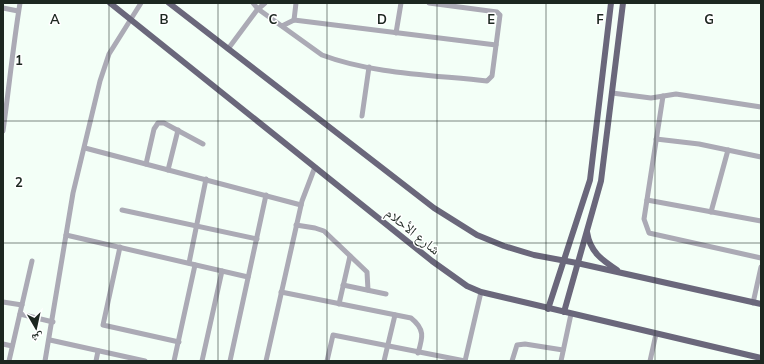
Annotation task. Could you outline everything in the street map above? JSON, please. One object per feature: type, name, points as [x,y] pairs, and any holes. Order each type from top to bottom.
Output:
[{"type":"main road","name":"شارع الأحلام","points":[[110,3],[432,261],[462,282],[481,292],[761,358]]},
{"type":"main road","points":[[169,3],[434,208],[477,235],[534,256],[577,263],[761,304]]},
{"type":"main road","points":[[548,309],[590,180],[611,3]]},
{"type":"main road","points":[[564,312],[601,181],[624,3]]},
{"type":"main road","points":[[596,133],[607,135]]},
{"type":"main road","points":[[587,230],[590,243],[596,255],[622,273]]},
{"type":"street","points":[[3,131],[9,70],[20,3]]},
{"type":"street","points":[[45,361],[50,340],[73,194],[86,148],[100,81],[109,54],[130,18],[141,3]]},
{"type":"street","points":[[252,3],[258,9],[322,55],[369,68],[487,80],[492,76],[500,15],[497,12],[429,3]]},
{"type":"street","points":[[228,49],[258,9],[265,3]]},
{"type":"street","points":[[294,20],[296,3]]},
{"type":"street","points":[[396,33],[401,3]]},
{"type":"street","points":[[3,8],[18,11]]},
{"type":"street","points":[[282,26],[294,20],[496,45]]},
{"type":"street","points":[[362,116],[369,68]]},
{"type":"street","points":[[612,92],[651,98],[676,94],[761,107]]},
{"type":"street","points":[[663,96],[644,219],[649,233],[761,258]]},
{"type":"street","points":[[146,164],[154,129],[158,123],[164,123],[203,144]]},
{"type":"street","points":[[168,170],[178,130]]},
{"type":"street","points":[[656,139],[699,144],[761,157]]},
{"type":"street","points":[[86,148],[301,205]]},
{"type":"street","points":[[711,212],[728,150]]},
{"type":"street","points":[[266,361],[301,205],[315,167]]},
{"type":"street","points":[[189,263],[206,180]]},
{"type":"street","points":[[230,361],[266,195]]},
{"type":"street","points":[[647,200],[761,222]]},
{"type":"street","points":[[122,210],[256,239]]},
{"type":"street","points":[[296,225],[315,228],[324,232],[367,272],[368,290]]},
{"type":"street","points":[[66,235],[248,277]]},
{"type":"street","points":[[120,247],[102,325],[179,342]]},
{"type":"street","points":[[339,304],[350,256]]},
{"type":"street","points":[[9,361],[32,261]]},
{"type":"street","points":[[174,361],[195,265]]},
{"type":"street","points":[[753,303],[761,267]]},
{"type":"street","points":[[202,361],[222,271]]},
{"type":"street","points":[[343,285],[386,294]]},
{"type":"street","points":[[281,292],[411,318],[419,325],[422,342],[418,353]]},
{"type":"street","points":[[327,361],[333,335],[418,353],[465,361],[481,292]]},
{"type":"street","points":[[3,302],[22,305]]},
{"type":"street","points":[[20,314],[53,322]]},
{"type":"street","points":[[561,361],[571,314]]},
{"type":"street","points":[[384,361],[395,315]]},
{"type":"street","points":[[650,361],[656,334]]},
{"type":"street","points":[[50,340],[145,361]]},
{"type":"street","points":[[3,344],[12,346]]},
{"type":"street","points":[[512,361],[517,345],[525,344],[563,350]]},
{"type":"street","points":[[96,361],[98,350]]}]
